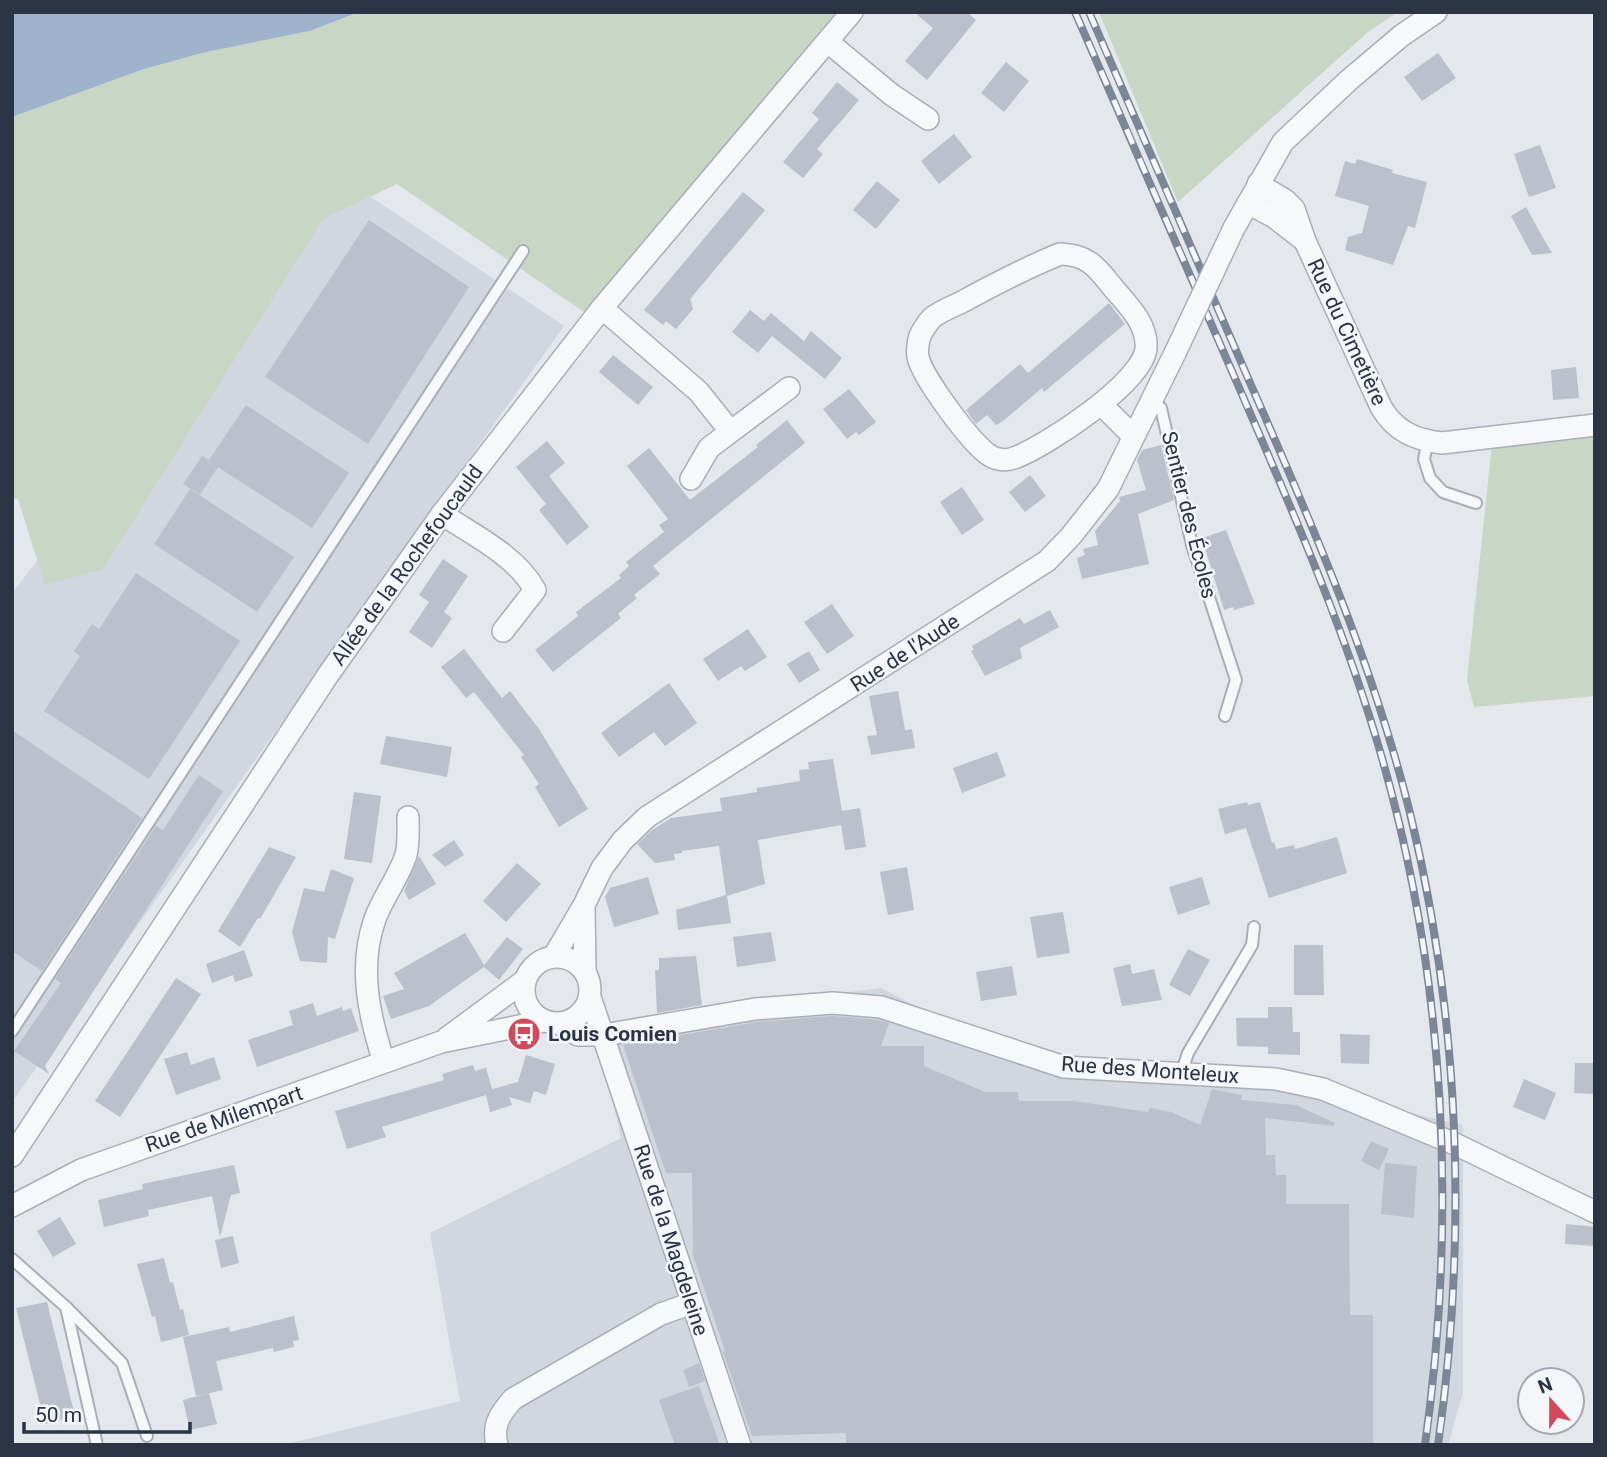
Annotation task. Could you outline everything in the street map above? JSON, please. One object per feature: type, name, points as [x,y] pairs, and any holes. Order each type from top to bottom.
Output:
[{"type":"street","name":"Allée de la Rochefoucauld","points":[[12,1156],[328,675],[442,514],[602,308],[852,12]]},
{"type":"street","name":"Rue de l'Aude","points":[[554,956],[602,868],[623,840],[647,817],[1046,561],[1071,536],[1108,489],[1234,228],[1283,142],[1349,80],[1401,36],[1436,12]]},
{"type":"street","points":[[828,41],[892,95],[928,119]]},
{"type":"street","name":"Rue du Cimetière","points":[[1258,184],[1285,200],[1294,209],[1305,241],[1387,416],[1396,427],[1408,435],[1428,441],[1456,442],[1595,425]]},
{"type":"street","name":"Rue du Cimetière","points":[[1248,203],[1274,217],[1305,241]]},
{"type":"street","points":[[1060,254],[1077,254],[1094,265],[1133,310],[1143,327],[1146,346],[1143,360],[1128,379],[1101,404],[1030,453],[1008,461],[990,456],[960,424],[927,379],[918,355],[920,335],[932,318],[1018,271],[1060,254]]},
{"type":"street","points":[[602,308],[699,392],[730,431]]},
{"type":"street","points":[[691,479],[709,448],[789,388]]},
{"type":"street","points":[[1101,404],[1133,436]]},
{"type":"street","points":[[442,514],[502,555],[527,576],[535,590],[503,631]]},
{"type":"street","points":[[384,1062],[365,980],[367,948],[375,918],[406,854],[408,817]]},
{"type":"street","points":[[584,905],[585,971]]},
{"type":"street","points":[[554,956],[566,957],[585,971],[589,979],[590,997],[584,1010],[573,1020],[552,1023],[531,1012],[524,997],[524,981],[530,969],[541,960],[554,956]]},
{"type":"street","name":"Rue de Milempart","points":[[441,1042],[524,981]]},
{"type":"street","name":"Rue de la Magdeleine","points":[[590,997],[740,1445]]},
{"type":"street","name":"Rue des Monteleux","points":[[552,1023],[579,1035],[604,1035],[755,1009],[834,1003],[881,1007],[1064,1067],[1276,1079],[1323,1088],[1455,1144],[1595,1212]]},
{"type":"street","name":"Rue de Milempart","points":[[12,1206],[81,1170],[441,1042],[552,1023]]},
{"type":"street","points":[[497,1445],[494,1433],[499,1415],[513,1399],[661,1314],[692,1303]]},
{"type":"lane","points":[[12,1031],[523,251]]},
{"type":"lane","name":"Sentier des Écoles","points":[[1150,400],[1161,408],[1192,545],[1236,680],[1225,716]]},
{"type":"lane","points":[[1428,441],[1423,459],[1430,478],[1443,492],[1476,503]]},
{"type":"lane","points":[[1181,1074],[1188,1053],[1251,945],[1254,927]]},
{"type":"lane","points":[[12,1259],[66,1307],[121,1363],[146,1436]]},
{"type":"lane","points":[[66,1307],[97,1445]]},
{"type":"shaded area","points":[[338,175],[564,326],[12,1102],[12,593]]},
{"type":"shaded area","points":[[881,988],[1053,1077],[1260,1079],[1463,1125],[1463,1392],[1448,1445],[283,1445],[460,1401],[430,1233],[621,1138],[595,1024]]},
{"type":"green space","points":[[359,12],[836,12],[587,314],[397,184],[323,219],[103,569],[45,585],[18,499],[12,499],[12,117],[144,69],[206,52],[310,31]]},
{"type":"green space","points":[[1099,12],[1398,12],[1368,32],[1178,202]]},
{"type":"green space","points":[[1595,428],[1595,696],[1474,707],[1467,680],[1492,444]]},
{"type":"water","points":[[12,12],[359,12],[310,31],[206,52],[144,69],[12,117]]},
{"type":"building","points":[[914,12],[967,12],[976,20],[927,80],[905,61],[933,28]]},
{"type":"building","points":[[1438,53],[1456,78],[1422,101],[1404,77]]},
{"type":"building","points":[[1006,62],[1029,81],[1004,112],[981,93]]},
{"type":"building","points":[[837,82],[859,100],[817,149],[823,154],[803,178],[783,162],[819,119],[812,113]]},
{"type":"building","points":[[954,134],[972,157],[939,184],[921,161]]},
{"type":"building","points":[[1540,145],[1556,188],[1529,197],[1514,154]]},
{"type":"building","points":[[1357,159],[1393,170],[1392,173],[1427,182],[1415,228],[1408,226],[1393,265],[1345,250],[1348,237],[1362,233],[1369,206],[1335,196],[1345,161],[1355,164]]},
{"type":"building","points":[[877,181],[900,200],[876,229],[853,210]]},
{"type":"building","points":[[743,192],[765,210],[690,299],[693,309],[676,329],[666,321],[663,325],[644,310]]},
{"type":"building","points":[[1526,207],[1552,253],[1532,255],[1511,216]]},
{"type":"building","points":[[369,220],[469,287],[368,444],[265,377]]},
{"type":"building","points":[[1109,303],[1125,324],[1044,392],[1042,388],[1003,421],[996,425],[987,415],[976,424],[966,410],[1020,364],[1028,373]]},
{"type":"building","points":[[750,310],[764,321],[771,313],[804,341],[811,331],[842,358],[825,379],[772,336],[758,353],[732,332]]},
{"type":"building","points":[[613,355],[653,387],[638,405],[599,372]]},
{"type":"building","points":[[1576,367],[1579,398],[1553,400],[1551,370]]},
{"type":"building","points":[[849,389],[876,422],[859,435],[856,432],[847,439],[823,409]]},
{"type":"building","points":[[246,405],[349,473],[312,528],[218,467],[200,495],[183,484],[202,456],[209,460]]},
{"type":"building","points":[[787,420],[805,443],[653,566],[660,574],[634,595],[637,598],[618,614],[621,618],[553,672],[535,650],[578,616],[576,612],[621,578],[619,575],[629,566],[626,562],[664,532],[659,525],[668,519],[627,466],[649,448],[690,500],[758,447],[756,445]]},
{"type":"building","points":[[547,441],[565,463],[549,476],[589,527],[567,545],[539,510],[546,504],[516,467]]},
{"type":"building","points":[[1161,445],[1174,500],[1138,514],[1149,564],[1082,579],[1077,558],[1085,555],[1083,549],[1098,545],[1095,531],[1120,501],[1119,497],[1146,490],[1137,460],[1142,450]]},
{"type":"building","points":[[1030,475],[1046,496],[1025,512],[1009,492]]},
{"type":"building","points":[[962,487],[984,520],[962,535],[940,502]]},
{"type":"building","points":[[190,489],[294,557],[257,612],[154,544]]},
{"type":"building","points":[[1226,530],[1255,604],[1234,610],[1233,607],[1224,610],[1202,538]]},
{"type":"building","points":[[443,559],[468,576],[444,612],[452,618],[432,648],[409,632],[429,602],[419,595]]},
{"type":"building","points":[[136,573],[240,641],[149,779],[44,711],[80,656],[74,651],[92,624],[99,629]]},
{"type":"building","points":[[832,604],[854,636],[827,654],[804,622]]},
{"type":"building","points":[[1050,610],[1059,627],[1020,648],[1022,658],[985,676],[971,651],[974,650],[972,646],[1020,618],[1024,624]]},
{"type":"building","points":[[748,629],[767,657],[745,671],[741,666],[718,681],[703,659]]},
{"type":"building","points":[[464,649],[502,698],[510,691],[539,729],[588,809],[559,827],[535,787],[539,784],[521,757],[524,755],[474,692],[466,698],[441,667]]},
{"type":"building","points":[[809,651],[820,670],[799,683],[787,664]]},
{"type":"building","points":[[669,683],[697,723],[665,746],[654,732],[619,757],[601,733]]},
{"type":"building","points":[[898,691],[905,730],[912,729],[915,748],[871,755],[867,736],[877,735],[869,696]]},
{"type":"building","points":[[12,730],[142,818],[42,971],[12,951]]},
{"type":"building","points":[[386,736],[452,747],[447,777],[380,764]]},
{"type":"building","points":[[997,752],[1006,776],[962,793],[953,768]]},
{"type":"building","points":[[833,759],[842,811],[860,808],[866,847],[845,850],[841,825],[758,840],[765,884],[727,896],[731,923],[678,930],[676,910],[726,895],[719,846],[682,851],[674,854],[675,860],[655,863],[637,844],[671,818],[722,811],[720,798],[800,781],[799,770],[809,769],[808,762]]},
{"type":"building","points":[[199,775],[223,791],[45,1066],[49,1074],[14,1051],[61,983],[55,979],[156,826],[163,830]]},
{"type":"building","points":[[354,792],[381,796],[372,863],[344,859]]},
{"type":"building","points":[[1247,802],[1248,805],[1260,802],[1276,849],[1294,845],[1295,849],[1337,837],[1347,873],[1269,898],[1246,828],[1225,834],[1218,809]]},
{"type":"building","points":[[454,840],[464,855],[445,867],[432,855]]},
{"type":"building","points":[[269,847],[296,857],[260,919],[258,918],[240,947],[218,931]]},
{"type":"building","points":[[419,856],[436,884],[409,900],[404,891]]},
{"type":"building","points":[[517,863],[541,884],[506,922],[483,901]]},
{"type":"building","points":[[907,867],[914,910],[888,915],[880,872]]},
{"type":"building","points":[[331,869],[354,878],[335,939],[328,937],[327,963],[300,961],[292,932],[304,888],[324,892]]},
{"type":"building","points":[[648,877],[659,914],[614,927],[605,897],[610,888]]},
{"type":"building","points":[[1202,877],[1210,904],[1178,915],[1169,887]]},
{"type":"building","points":[[1063,912],[1070,953],[1037,958],[1030,917]]},
{"type":"building","points":[[771,932],[776,961],[737,967],[733,937]]},
{"type":"building","points":[[465,933],[484,965],[507,937],[523,949],[499,980],[484,967],[429,1006],[391,1019],[383,996],[404,989],[394,973]]},
{"type":"building","points":[[1294,945],[1323,945],[1324,995],[1294,995]]},
{"type":"building","points":[[1188,949],[1210,960],[1190,996],[1169,985]]},
{"type":"building","points":[[244,950],[253,976],[235,982],[233,975],[212,983],[206,964]]},
{"type":"building","points":[[696,956],[702,1005],[657,1013],[655,970],[659,970],[659,958]]},
{"type":"building","points":[[1130,964],[1132,974],[1154,969],[1162,1000],[1122,1006],[1113,968]]},
{"type":"building","points":[[1012,966],[1017,995],[981,1001],[976,972]]},
{"type":"building","points":[[176,978],[201,994],[120,1117],[95,1101]]},
{"type":"building","points":[[313,1003],[317,1016],[342,1007],[343,1011],[351,1008],[359,1031],[257,1067],[248,1040],[293,1025],[289,1011]]},
{"type":"building","points":[[1268,1007],[1292,1007],[1293,1032],[1300,1032],[1300,1055],[1268,1054],[1268,1047],[1237,1046],[1236,1018],[1268,1018]]},
{"type":"building","points":[[833,1016],[889,1023],[881,1046],[924,1046],[924,1066],[985,1092],[1018,1092],[1019,1101],[1075,1101],[1148,1112],[1150,1108],[1171,1112],[1200,1125],[1212,1089],[1242,1095],[1241,1100],[1296,1105],[1335,1123],[1334,1126],[1265,1118],[1266,1155],[1275,1155],[1276,1175],[1286,1175],[1286,1204],[1349,1204],[1350,1315],[1373,1315],[1373,1445],[846,1445],[846,1433],[752,1436],[693,1255],[692,1173],[666,1173],[623,1045],[757,1022]]},
{"type":"building","points":[[1340,1034],[1370,1035],[1369,1064],[1341,1063]]},
{"type":"building","points":[[187,1052],[191,1065],[214,1057],[221,1079],[176,1095],[164,1059]]},
{"type":"building","points":[[526,1055],[555,1064],[546,1095],[534,1091],[530,1103],[509,1097],[512,1105],[490,1112],[486,1095],[382,1127],[386,1137],[347,1149],[335,1111],[444,1080],[442,1074],[473,1065],[475,1071],[486,1068],[492,1089],[518,1082]]},
{"type":"building","points":[[1575,1063],[1595,1063],[1595,1094],[1574,1093]]},
{"type":"building","points":[[1524,1079],[1556,1093],[1545,1120],[1513,1107]]},
{"type":"building","points":[[1371,1141],[1389,1149],[1379,1170],[1361,1161]]},
{"type":"building","points":[[1385,1163],[1417,1166],[1414,1218],[1381,1214]]},
{"type":"building","points":[[234,1165],[240,1193],[231,1195],[220,1237],[212,1196],[148,1210],[149,1216],[104,1227],[98,1200],[143,1189],[142,1184]]},
{"type":"building","points":[[60,1217],[76,1244],[53,1257],[37,1231]]},
{"type":"building","points":[[1566,1224],[1595,1227],[1595,1246],[1565,1244]]},
{"type":"building","points":[[233,1236],[239,1263],[221,1268],[215,1240]]},
{"type":"building","points":[[164,1258],[180,1310],[183,1309],[189,1335],[161,1342],[137,1264]]},
{"type":"building","points":[[47,1302],[75,1416],[45,1424],[16,1308]]},
{"type":"building","points":[[294,1316],[299,1340],[293,1341],[294,1347],[274,1352],[273,1348],[216,1361],[223,1390],[196,1396],[183,1337],[229,1327],[230,1332]]},
{"type":"building","points":[[699,1363],[705,1381],[689,1387],[683,1370]]},
{"type":"building","points":[[699,1386],[720,1445],[675,1445],[659,1400]]},
{"type":"building","points":[[209,1393],[217,1424],[190,1430],[183,1400]]},
{"type":"railway","points":[[1075,12],[1261,437],[1317,573],[1368,711],[1404,842],[1420,927],[1440,1099],[1441,1272],[1425,1445]]},
{"type":"railway","points":[[1089,12],[1318,541],[1377,700],[1409,809],[1439,966],[1454,1125],[1453,1285],[1438,1445]]},
{"type":"place","name":"Louis Comien","points":[[524,1034]]}]
